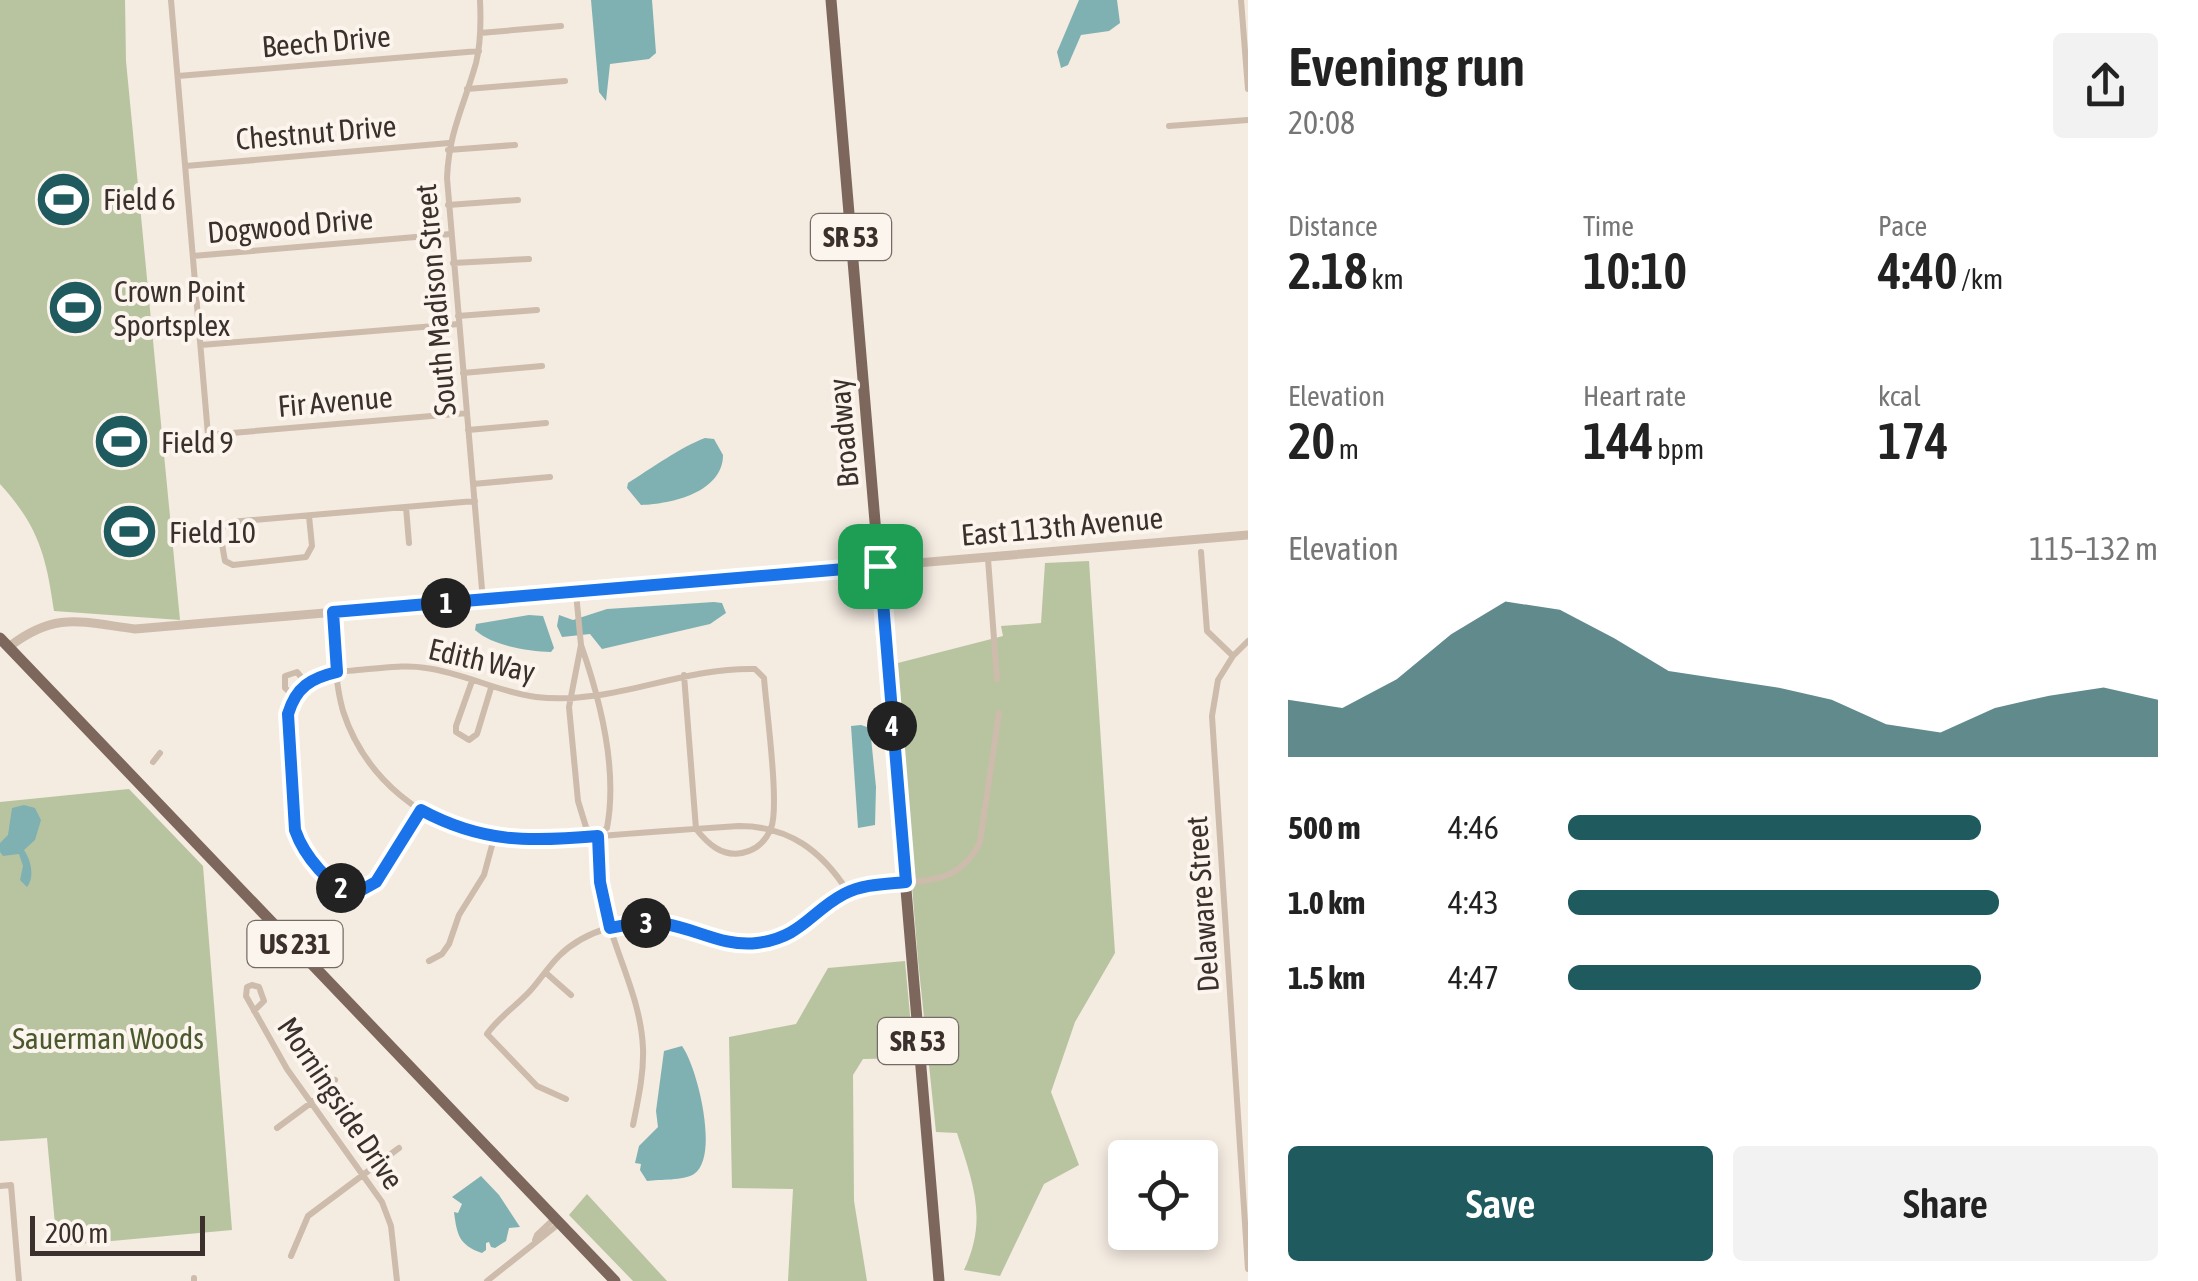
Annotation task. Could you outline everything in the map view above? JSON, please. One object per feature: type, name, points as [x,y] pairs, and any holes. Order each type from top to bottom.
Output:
[{"type":"main road","name":"Broadway","points":[[831,0],[939,1281]]},
{"type":"main road","name":"US 231","points":[[5,642],[615,1281]]},
{"type":"street","points":[[170,0],[201,345],[537,310]]},
{"type":"street","name":"South Madison Street","points":[[480,0],[478,51],[449,147],[448,206],[482,600]]},
{"type":"street","points":[[1240,0],[1246,30],[1248,88]]},
{"type":"street","points":[[480,33],[561,26]]},
{"type":"street","name":"Beech Drive","points":[[178,76],[478,51]]},
{"type":"street","points":[[468,89],[565,80]]},
{"type":"street","points":[[1168,126],[1248,120]]},
{"type":"street","name":"Chestnut Drive","points":[[186,166],[515,144]]},
{"type":"street","points":[[448,206],[518,200]]},
{"type":"street","name":"Dogwood Drive","points":[[193,256],[451,234]]},
{"type":"street","points":[[454,263],[528,259]]},
{"type":"street","name":"Fir Avenue","points":[[201,345],[208,435],[467,412]]},
{"type":"street","points":[[463,373],[542,366]]},
{"type":"street","points":[[468,430],[546,423]]},
{"type":"street","points":[[473,484],[550,477]]},
{"type":"street","points":[[309,516],[312,546],[306,557],[233,565],[224,561],[220,533],[224,524],[309,516],[406,507],[475,501]]},
{"type":"street","points":[[406,507],[409,543]]},
{"type":"street","name":"East 113th Avenue","points":[[5,642],[63,620],[134,630],[1248,535]]},
{"type":"street","points":[[1201,552],[1208,631],[1233,656],[1248,641]]},
{"type":"street","points":[[988,559],[996,679]]},
{"type":"street","points":[[576,592],[580,641],[570,699],[578,802],[587,829],[598,836]]},
{"type":"street","points":[[333,612],[342,707],[363,755],[386,784],[421,810],[455,827],[494,838],[526,841],[696,828],[771,829],[812,848],[835,871],[848,892]]},
{"type":"street","points":[[580,641],[599,696],[610,798],[607,828],[598,836]]},
{"type":"street","name":"Delaware Street","points":[[1233,656],[1218,680],[1212,716],[1248,1269]]},
{"type":"street","name":"Edith Way","points":[[306,683],[297,672],[287,674],[284,684],[294,696],[306,683],[337,672],[423,667],[491,688],[570,699],[599,696],[684,675],[750,668],[764,678],[774,814],[771,829]]},
{"type":"street","points":[[684,675],[696,828],[709,844],[731,854],[754,850],[771,829]]},
{"type":"street","points":[[472,680],[456,726],[464,739],[477,734],[491,688]]},
{"type":"street","points":[[294,696],[286,726],[295,830],[307,854],[337,886],[358,892],[372,886],[421,810]]},
{"type":"street","points":[[566,1099],[537,1086],[487,1034],[570,947],[610,928],[635,923],[664,924],[732,943],[758,942],[798,930],[848,892],[870,885],[946,877],[959,870],[980,842],[1000,713]]},
{"type":"street","points":[[153,762],[160,753]]},
{"type":"street","points":[[598,836],[600,882],[610,928],[638,1010],[643,1045],[644,1064],[633,1125]]},
{"type":"street","points":[[430,960],[442,954],[449,944],[459,915],[484,875],[494,838]]},
{"type":"street","points":[[546,972],[571,995]]},
{"type":"street","name":"Morningside Drive","points":[[254,1010],[310,1104],[382,1202],[391,1226],[397,1281]]},
{"type":"street","points":[[277,1128],[335,1080]]},
{"type":"street","points":[[291,1256],[308,1216],[399,1148]]},
{"type":"street","points":[[0,1186],[11,1185],[19,1281]]},
{"type":"street","points":[[487,1281],[557,1220]]},
{"type":"green space","name":"Crown Point Sportsplex","points":[[0,0],[125,0],[126,61],[180,620],[54,611],[39,543],[24,514],[0,484]]},
{"type":"green space","points":[[1089,561],[1115,953],[1075,1022],[1051,1092],[1079,1165],[1044,1184],[1000,1276],[964,1270],[977,1218],[973,1185],[957,1133],[936,1132],[894,664],[1003,636],[1001,626],[1041,623],[1045,563]]},
{"type":"green space","name":"Sauerman Woods","points":[[129,789],[203,866],[232,1230],[57,1246],[47,1138],[0,1141],[0,802]]},
{"type":"green space","points":[[905,961],[914,1058],[863,1059],[853,1075],[854,1201],[867,1281],[788,1281],[793,1189],[732,1188],[729,1037],[796,1024],[828,968]]},
{"type":"green space","points":[[587,1194],[667,1281],[633,1281],[569,1215]]},
{"type":"water","points":[[591,0],[652,0],[656,53],[649,59],[610,64],[606,101],[599,92]]},
{"type":"water","points":[[1079,0],[1117,0],[1120,23],[1109,31],[1081,35],[1068,65],[1061,68],[1057,52]]},
{"type":"water","points":[[705,438],[714,439],[723,455],[715,478],[694,494],[641,505],[627,488],[628,483]]},
{"type":"water","points":[[722,603],[726,613],[710,624],[602,649],[590,634],[562,637],[557,626],[559,615],[573,620],[607,609]]},
{"type":"water","points":[[543,616],[554,648],[551,652],[501,644],[475,630],[476,624]]},
{"type":"water","points":[[851,726],[870,728],[875,825],[858,828]]},
{"type":"water","points":[[12,808],[35,808],[41,820],[35,840],[24,850],[31,869],[27,887],[20,880],[23,866],[19,854],[3,856],[0,852],[0,843],[8,835]]},
{"type":"water","points":[[682,1046],[694,1072],[703,1111],[706,1131],[702,1164],[689,1176],[647,1181],[641,1164],[635,1163],[639,1146],[658,1127],[656,1111],[664,1051]]},
{"type":"water","points":[[481,1176],[520,1227],[509,1228],[506,1241],[495,1248],[486,1243],[482,1253],[460,1238],[454,1212],[458,1213],[462,1204],[452,1197]]},
{"type":"place","name":"Field 6","points":[[64,199]]},
{"type":"place","name":"Crown Point Sportsplex","points":[[75,308]]},
{"type":"place","name":"Field 9","points":[[122,442]]},
{"type":"place","name":"Field 10","points":[[130,532]]},
{"type":"route","points":[[880,566],[906,882],[870,885],[848,892],[786,936],[732,943],[664,924],[635,923],[610,928],[600,882],[598,836],[526,841],[494,838],[455,827],[421,810],[376,882],[358,892],[337,886],[301,845],[295,830],[286,726],[294,696],[306,683],[337,672],[333,612],[880,566]]}]
